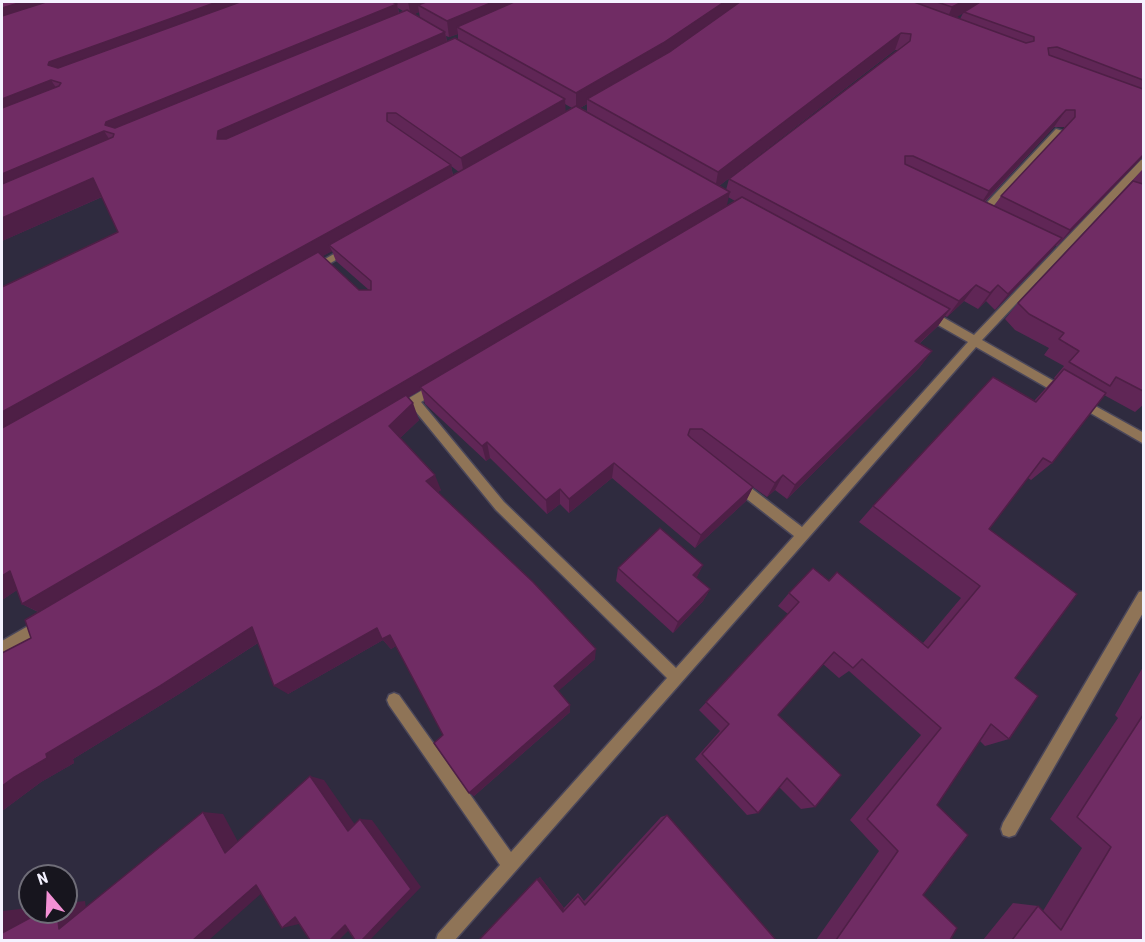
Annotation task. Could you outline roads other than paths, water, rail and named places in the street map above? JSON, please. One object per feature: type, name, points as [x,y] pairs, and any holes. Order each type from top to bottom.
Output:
[{"type":"street","points":[[980,215],[1059,131]]},
{"type":"street","points":[[444,940],[976,340],[1058,253],[1121,193],[1143,162]]},
{"type":"street","points":[[970,210],[990,220]]},
{"type":"street","points":[[307,273],[357,244]]},
{"type":"street","points":[[1048,248],[1058,253]]},
{"type":"street","points":[[327,262],[336,270]]},
{"type":"street","points":[[914,306],[1143,439]]},
{"type":"street","points":[[382,419],[443,383]]},
{"type":"street","points":[[413,401],[500,506],[677,678]]},
{"type":"street","points":[[729,478],[804,536]]},
{"type":"street","points":[[1009,829],[1143,597]]},
{"type":"street","points":[[2,649],[52,619]]},
{"type":"street","points":[[394,700],[510,865]]}]
